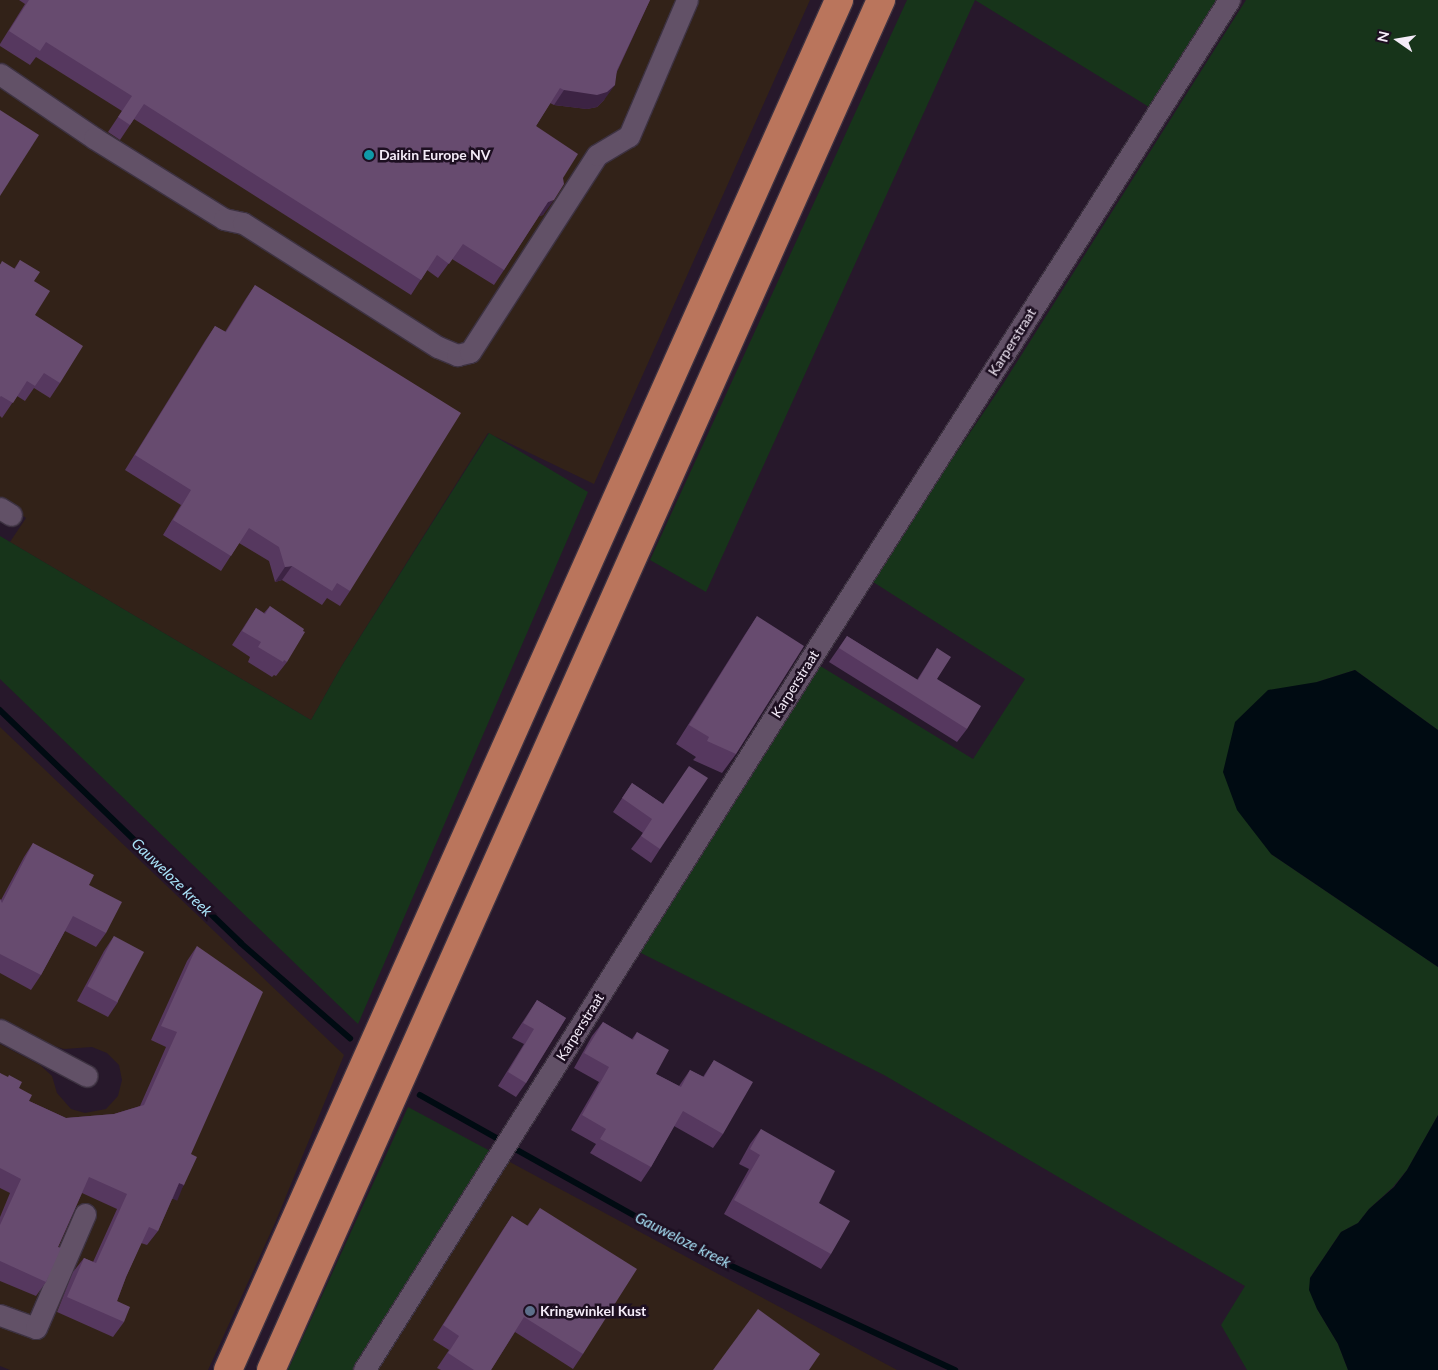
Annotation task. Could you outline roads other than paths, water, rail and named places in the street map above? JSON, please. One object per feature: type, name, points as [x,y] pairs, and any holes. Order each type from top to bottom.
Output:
[{"type":"highway","points":[[228,1370],[838,0]]},
{"type":"highway","points":[[271,1370],[881,0]]},
{"type":"street","points":[[0,74],[94,138],[224,219],[243,223],[438,347],[457,355],[470,352],[597,155],[629,136],[687,0]]},
{"type":"street","name":"Karperstraat","points":[[364,1370],[813,656],[1229,0]]},
{"type":"street","points":[[0,1030],[87,1076]]},
{"type":"street","points":[[0,1315],[36,1328],[85,1214]]},
{"type":"waterway","name":"Gauweloze kreek","points":[[0,710],[241,943],[350,1038]]},
{"type":"waterway","name":"Gauweloze kreek","points":[[420,1095],[502,1141]]},
{"type":"waterway","name":"Gauweloze kreek","points":[[510,1146],[687,1245],[955,1370]]},
{"type":"place","name":"Daikin Europe NV","points":[[369,155]]},
{"type":"place","name":"Kringwinkel Kust","points":[[530,1311]]}]
